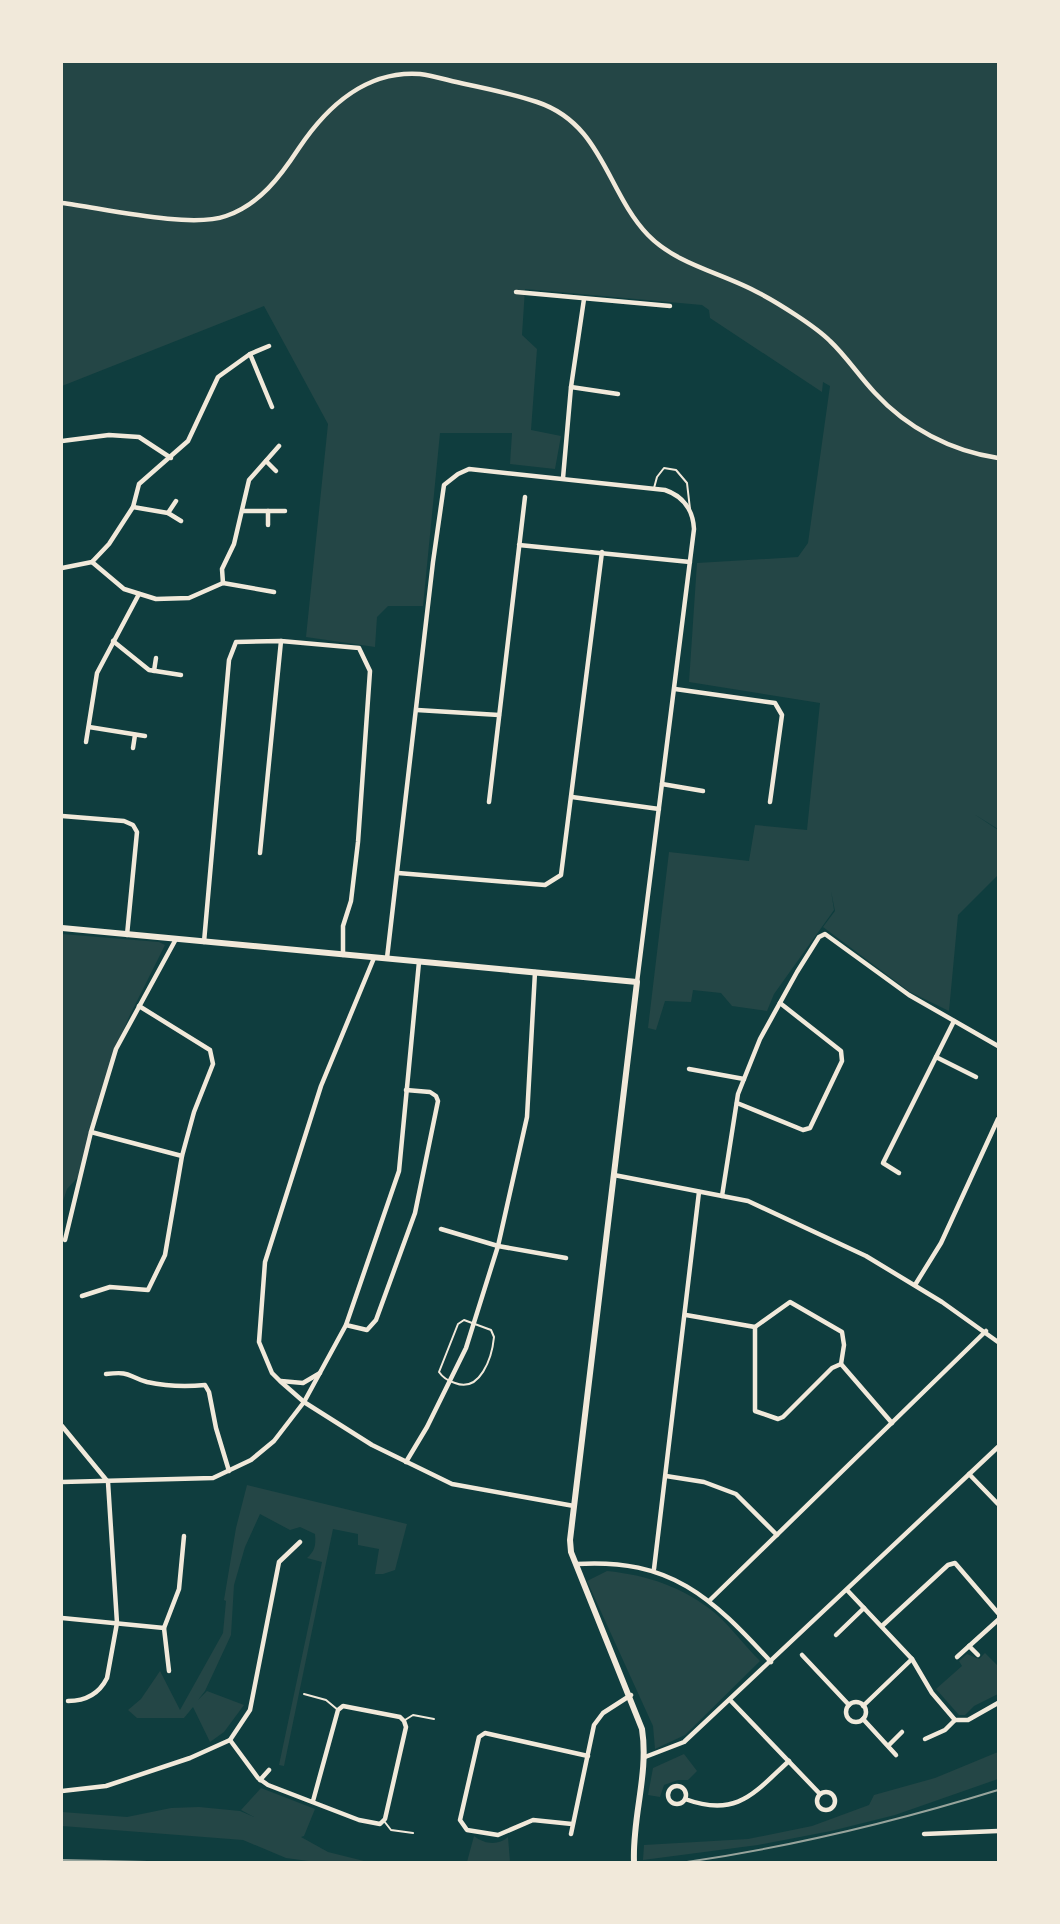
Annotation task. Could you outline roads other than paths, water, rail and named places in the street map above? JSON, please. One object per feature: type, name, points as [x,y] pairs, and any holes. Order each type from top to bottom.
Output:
[{"type":"street","points":[[62,203],[184,221],[222,218],[244,209],[261,196],[325,115],[339,101],[365,84],[390,75],[419,74],[541,103],[581,129],[601,156],[625,203],[648,235],[674,255],[759,293],[829,339],[877,395],[907,422],[940,441],[974,455],[999,458]]},
{"type":"street","points":[[516,292],[670,306]]},
{"type":"street","points":[[663,306],[664,297]]},
{"type":"street","points":[[563,478],[571,387],[584,298]]},
{"type":"street","points":[[62,568],[92,562],[109,544],[133,507],[139,484],[188,441],[218,377],[250,354],[269,346]]},
{"type":"street","points":[[250,354],[272,407]]},
{"type":"street","points":[[571,387],[618,394]]},
{"type":"street","points":[[62,441],[109,435],[139,437],[171,458]]},
{"type":"street","points":[[223,583],[222,569],[234,544],[249,480],[279,446]]},
{"type":"street","points":[[266,461],[276,471]]},
{"type":"street","points":[[387,958],[444,485],[469,469],[654,488],[678,496],[690,509],[694,529],[570,1540],[576,1564],[640,1722],[645,1757],[633,1840],[634,1863]]},
{"type":"street","points":[[489,802],[525,496]]},
{"type":"street","points":[[168,513],[176,501]]},
{"type":"street","points":[[133,507],[168,513],[182,520]]},
{"type":"street","points":[[243,511],[285,511]]},
{"type":"street","points":[[268,511],[268,525]]},
{"type":"street","points":[[519,544],[690,562]]},
{"type":"street","points":[[398,873],[544,885],[561,874],[602,552]]},
{"type":"street","points":[[92,562],[124,588],[156,599],[189,598],[223,583],[274,592]]},
{"type":"street","points":[[86,741],[97,673],[139,594]]},
{"type":"street","points":[[204,942],[229,660],[236,642],[240,640],[281,641],[359,648],[370,670],[358,842],[351,901],[343,926],[343,955]]},
{"type":"street","points":[[113,641],[149,670],[181,675]]},
{"type":"street","points":[[260,853],[281,641]]},
{"type":"street","points":[[154,671],[156,658]]},
{"type":"street","points":[[675,689],[747,701],[776,703],[780,707],[782,715],[770,802]]},
{"type":"street","points":[[417,710],[499,715]]},
{"type":"street","points":[[89,727],[145,736]]},
{"type":"street","points":[[133,748],[135,735]]},
{"type":"street","points":[[662,784],[703,791]]},
{"type":"street","points":[[572,798],[659,809]]},
{"type":"street","points":[[62,816],[124,821],[133,825],[137,832],[127,935]]},
{"type":"street","points":[[62,928],[638,982]]},
{"type":"street","points":[[722,1196],[737,1103],[744,1079],[760,1039],[819,937],[825,934],[909,994],[999,1046]]},
{"type":"street","points":[[65,1240],[90,1132],[116,1048],[176,939]]},
{"type":"street","points":[[374,957],[321,1086],[265,1262],[259,1342],[272,1373],[280,1381],[304,1402],[372,1445],[452,1484],[574,1506]]},
{"type":"street","points":[[62,1482],[199,1480],[229,1471],[251,1460],[274,1441],[304,1402],[346,1325],[399,1171],[419,962]]},
{"type":"street","points":[[406,1462],[450,1381],[475,1323],[498,1246],[527,1117],[535,972]]},
{"type":"street","points":[[737,1103],[804,1130],[810,1128],[842,1061],[841,1051],[780,1003]]},
{"type":"street","points":[[82,1296],[110,1287],[148,1290],[165,1255],[182,1156],[194,1112],[213,1064],[210,1050],[139,1006]]},
{"type":"street","points":[[899,1173],[883,1163],[954,1021]]},
{"type":"street","points":[[936,1057],[976,1077]]},
{"type":"street","points":[[689,1069],[744,1079]]},
{"type":"street","points":[[346,1325],[367,1330],[376,1320],[415,1213],[438,1101],[436,1096],[430,1092],[406,1090]]},
{"type":"street","points":[[915,1286],[940,1243],[999,1119]]},
{"type":"street","points":[[90,1132],[182,1156]]},
{"type":"street","points":[[614,1175],[748,1202],[866,1256],[986,1331],[998,1342]]},
{"type":"street","points":[[654,1569],[699,1192]]},
{"type":"street","points":[[441,1229],[498,1246],[566,1258]]},
{"type":"street","points":[[686,1315],[755,1327],[790,1302],[842,1332],[844,1344],[841,1364],[892,1423]]},
{"type":"street","points":[[755,1327],[755,1411],[778,1419],[783,1417],[832,1368],[841,1364]]},
{"type":"street","points":[[710,1600],[986,1331]]},
{"type":"street","points":[[106,1374],[125,1371],[147,1382],[183,1387],[205,1386],[209,1392],[216,1428],[229,1471]]},
{"type":"street","points":[[280,1381],[303,1383],[322,1372]]},
{"type":"street","points":[[62,1426],[108,1482],[117,1623],[104,1685],[97,1692],[80,1701],[68,1701]]},
{"type":"street","points":[[645,1757],[684,1742],[999,1447]]},
{"type":"street","points":[[969,1474],[999,1504]]},
{"type":"street","points":[[666,1476],[704,1482],[736,1494],[777,1535]]},
{"type":"street","points":[[169,1671],[165,1628],[179,1589],[184,1536]]},
{"type":"street","points":[[62,1791],[106,1786],[190,1758],[230,1740],[250,1710],[279,1562],[300,1542]]},
{"type":"street","points":[[882,1626],[948,1565],[955,1563],[999,1612]]},
{"type":"street","points":[[576,1564],[654,1569],[710,1600],[771,1662]]},
{"type":"street","points":[[847,1590],[912,1659],[932,1693],[955,1720]]},
{"type":"street","points":[[836,1635],[864,1608]]},
{"type":"street","points":[[62,1618],[165,1628]]},
{"type":"street","points":[[957,1657],[999,1620]]},
{"type":"street","points":[[969,1646],[978,1655]]},
{"type":"street","points":[[802,1655],[849,1705]]},
{"type":"street","points":[[863,1706],[912,1659]]},
{"type":"street","points":[[571,1833],[594,1725],[603,1713],[631,1695]]},
{"type":"street","points":[[730,1700],[820,1794]]},
{"type":"street","points":[[858,1703],[863,1706],[865,1714],[863,1719],[857,1722],[849,1719],[846,1710],[849,1705],[858,1703]]},
{"type":"street","points":[[925,1739],[945,1730],[955,1720],[968,1720],[999,1703]]},
{"type":"street","points":[[230,1740],[260,1780],[359,1820],[380,1824],[384,1821],[406,1727],[404,1720],[400,1717],[343,1706],[338,1710],[313,1801]]},
{"type":"street","points":[[863,1719],[896,1755]]},
{"type":"street","points":[[889,1745],[902,1732]]},
{"type":"street","points":[[572,1824],[533,1821],[498,1834],[467,1830],[460,1820],[479,1737],[485,1733],[588,1756]]},
{"type":"street","points":[[685,1799],[717,1804],[741,1802],[789,1761]]},
{"type":"street","points":[[260,1780],[269,1770]]},
{"type":"street","points":[[829,1792],[834,1797],[835,1803],[832,1809],[826,1811],[818,1807],[816,1802],[820,1794],[829,1792]]},
{"type":"street","points":[[924,1834],[999,1831]]},
{"type":"lane","points":[[654,488],[657,477],[664,468],[676,470],[687,483],[690,509]]},
{"type":"lane","points":[[464,1320],[475,1323],[491,1330],[494,1337],[481,1376],[470,1386],[442,1377],[439,1368],[458,1324],[464,1320]]},
{"type":"lane","points":[[304,1694],[326,1700],[338,1710]]},
{"type":"lane","points":[[404,1720],[413,1715],[434,1719]]},
{"type":"lane","points":[[384,1821],[391,1830],[412,1833]]},
{"type":"railway","points":[[687,1862],[844,1832],[998,1790]]},
{"type":"railway","points":[[62,1860],[147,1862]]}]
